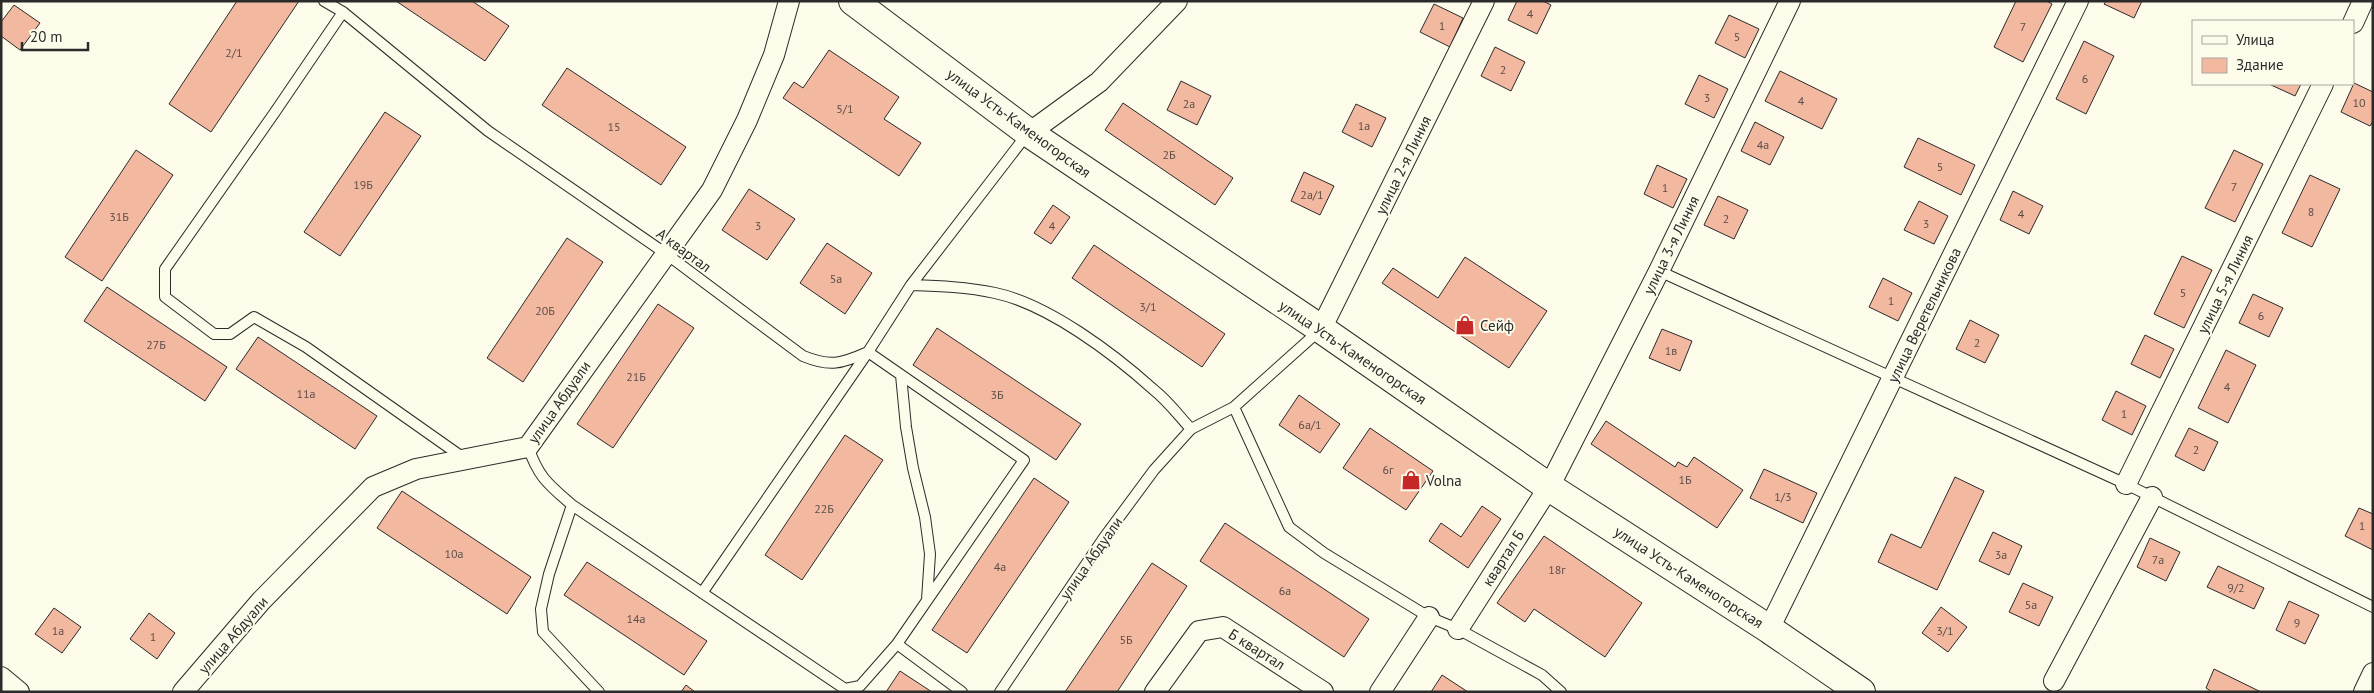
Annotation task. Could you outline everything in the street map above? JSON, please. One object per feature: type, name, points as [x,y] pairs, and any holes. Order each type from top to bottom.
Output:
[{"type":"street","name":"улица Абдуали","points":[[183,692],[261,601],[373,487],[416,468],[528,447],[665,253],[712,190],[747,120],[774,55],[789,1]]},
{"type":"street","name":"улица Усть-Каменогорская","points":[[853,1],[1029,133],[1321,329],[1549,487],[1769,628],[1860,692]]},
{"type":"street","points":[[1029,133],[1099,82],[1177,1]]},
{"type":"street","name":"улица 2-я Линия","points":[[1321,329],[1484,1]]},
{"type":"street","name":"улица 3-я Линия","points":[[1549,487],[1659,270],[1790,1]]},
{"type":"street","name":"улица Веретельникова","points":[[1769,628],[2078,1]]},
{"type":"street","points":[[2354,21],[2363,1]]},
{"type":"street","name":"улица 5-я Линия","points":[[2126,484],[2323,85]]},
{"type":"street","name":"квартал Б","points":[[1458,628],[1549,487]]},
{"type":"street","points":[[2054,681],[2152,497]]},
{"type":"street","points":[[1380,692],[1429,617]]},
{"type":"street","name":"Б квартал","points":[[1155,692],[1199,631],[1223,627],[1323,692]]},
{"type":"street","points":[[2364,692],[2373,673]]},
{"type":"street","points":[[1,677],[19,692]]},
{"type":"lane","name":"А квартал","points":[[324,1],[343,12],[488,131],[665,253],[803,356],[821,363],[835,364],[868,352]]},
{"type":"lane","points":[[343,12],[164,269],[165,297],[214,334],[230,334],[254,317],[306,347],[464,459]]},
{"type":"lane","points":[[702,593],[868,352],[911,285],[1029,133]]},
{"type":"lane","points":[[1659,270],[2126,484],[2373,607]]},
{"type":"lane","points":[[911,285],[957,286],[997,293],[1041,310],[1115,358],[1156,391],[1191,429],[1234,407],[1321,329]]},
{"type":"lane","points":[[528,447],[542,478],[572,505],[845,689],[860,686],[897,644],[1024,460],[868,352]]},
{"type":"lane","points":[[901,375],[906,427],[925,517],[930,554],[927,600]]},
{"type":"lane","points":[[1234,407],[1289,527],[1324,553],[1429,617],[1458,628],[1542,675],[1561,692]]},
{"type":"lane","name":"улица Абдуали","points":[[1000,692],[1103,539],[1154,470],[1191,429]]},
{"type":"lane","points":[[572,505],[549,574],[541,609],[543,632],[599,692]]},
{"type":"lane","points":[[897,644],[962,692]]},
{"type":"building","points":[[237,1],[299,1],[211,132],[169,104]]},
{"type":"building","points":[[396,1],[472,1],[509,26],[485,61]]},
{"type":"building","points":[[1517,1],[1543,1],[1551,5],[1537,34],[1508,20]]},
{"type":"building","points":[[2016,1],[2047,1],[2052,4],[2023,62],[1994,47]]},
{"type":"building","points":[[2106,1],[2142,1],[2134,18],[2104,4]]},
{"type":"building","points":[[1434,4],[1463,18],[1450,47],[1420,32]]},
{"type":"building","points":[[14,5],[40,23],[20,50],[1,36],[1,22]]},
{"type":"building","points":[[1729,15],[1759,29],[1745,58],[1715,43]]},
{"type":"building","points":[[2084,41],[2114,56],[2086,114],[2056,99]]},
{"type":"building","points":[[1495,47],[1525,62],[1511,91],[1481,76]]},
{"type":"building","points":[[829,50],[899,97],[884,119],[921,143],[899,176],[783,98],[794,82],[803,88]]},
{"type":"building","points":[[567,68],[686,147],[661,185],[542,105]]},
{"type":"building","points":[[1780,71],[1837,99],[1822,129],[1765,101]]},
{"type":"building","points":[[1699,75],[1728,89],[1714,118],[1685,104]]},
{"type":"building","points":[[1181,81],[1211,96],[1197,125],[1167,110]]},
{"type":"building","points":[[2354,83],[2373,92],[2373,121],[2370,126],[2341,112]]},
{"type":"building","points":[[2271,85],[2300,85],[2295,96]]},
{"type":"building","points":[[1123,103],[1233,178],[1215,205],[1105,130]]},
{"type":"building","points":[[1356,104],[1386,118],[1372,147],[1342,132]]},
{"type":"building","points":[[385,112],[421,136],[340,256],[304,232]]},
{"type":"building","points":[[1755,122],[1784,137],[1770,165],[1741,151]]},
{"type":"building","points":[[1918,138],[1975,165],[1961,195],[1904,167]]},
{"type":"building","points":[[136,150],[173,175],[102,281],[65,257]]},
{"type":"building","points":[[2234,150],[2263,164],[2235,222],[2205,208]]},
{"type":"building","points":[[1657,165],[1687,179],[1673,208],[1644,194]]},
{"type":"building","points":[[1304,172],[1334,186],[1320,215],[1291,201]]},
{"type":"building","points":[[2310,175],[2340,189],[2312,247],[2282,233]]},
{"type":"building","points":[[749,189],[795,219],[767,260],[722,230]]},
{"type":"building","points":[[2013,191],[2043,206],[2029,234],[2000,220]]},
{"type":"building","points":[[1718,196],[1748,210],[1734,239],[1704,225]]},
{"type":"building","points":[[1919,201],[1948,216],[1934,244],[1904,230]]},
{"type":"building","points":[[1053,205],[1070,217],[1051,244],[1034,233]]},
{"type":"building","points":[[567,238],[603,262],[523,382],[487,358]]},
{"type":"building","points":[[827,243],[872,273],[845,314],[800,283]]},
{"type":"building","points":[[1094,245],[1225,334],[1202,367],[1072,278]]},
{"type":"building","points":[[2182,256],[2212,270],[2184,328],[2154,314]]},
{"type":"building","points":[[1465,257],[1547,311],[1509,368],[1382,283],[1393,268],[1438,298]]},
{"type":"building","points":[[1883,278],[1912,293],[1898,321],[1869,307]]},
{"type":"building","points":[[107,287],[227,367],[205,401],[84,321]]},
{"type":"building","points":[[2253,294],[2283,308],[2269,337],[2239,323]]},
{"type":"building","points":[[658,304],[694,328],[613,448],[577,424]]},
{"type":"building","points":[[1970,320],[1999,335],[1985,363],[1956,349]]},
{"type":"building","points":[[937,328],[1081,424],[1056,460],[913,365]]},
{"type":"building","points":[[1662,329],[1692,341],[1680,371],[1649,358]]},
{"type":"building","points":[[2145,335],[2174,349],[2160,378],[2131,364]]},
{"type":"building","points":[[258,337],[377,416],[355,449],[236,369]]},
{"type":"building","points":[[2226,350],[2256,365],[2228,423],[2198,408]]},
{"type":"building","points":[[2116,391],[2146,406],[2132,435],[2102,420]]},
{"type":"building","points":[[1299,395],[1340,424],[1320,453],[1279,425]]},
{"type":"building","points":[[1606,421],[1675,467],[1678,462],[1687,467],[1694,457],[1743,490],[1717,528],[1591,444]]},
{"type":"building","points":[[1370,428],[1433,471],[1406,510],[1343,468]]},
{"type":"building","points":[[2189,428],[2218,442],[2204,471],[2175,456]]},
{"type":"building","points":[[845,435],[883,460],[802,580],[765,555]]},
{"type":"building","points":[[1764,469],[1817,493],[1803,523],[1750,498]]},
{"type":"building","points":[[1955,477],[1984,491],[1937,590],[1878,562],[1891,534],[1921,548]]},
{"type":"building","points":[[1034,478],[1069,502],[967,653],[932,630]]},
{"type":"building","points":[[402,491],[531,577],[507,614],[377,528]]},
{"type":"building","points":[[1482,506],[1501,519],[1468,568],[1429,541],[1441,523],[1461,537]]},
{"type":"building","points":[[2359,508],[2373,514],[2373,550],[2345,536]]},
{"type":"building","points":[[1225,523],[1369,619],[1344,657],[1200,561]]},
{"type":"building","points":[[1993,532],[2022,546],[2009,575],[1979,561]]},
{"type":"building","points":[[1544,536],[1642,603],[1605,657],[1534,609],[1525,622],[1497,603]]},
{"type":"building","points":[[2150,538],[2180,552],[2166,581],[2137,567]]},
{"type":"building","points":[[587,562],[707,641],[684,675],[564,595]]},
{"type":"building","points":[[1152,563],[1187,586],[1117,692],[1065,692]]},
{"type":"building","points":[[2218,566],[2264,588],[2254,609],[2207,587]]},
{"type":"building","points":[[2023,583],[2053,597],[2039,626],[2009,612]]},
{"type":"building","points":[[2289,601],[2319,615],[2305,644],[2276,630]]},
{"type":"building","points":[[1941,607],[1967,627],[1948,652],[1922,633]]},
{"type":"building","points":[[54,608],[81,627],[62,653],[35,634]]},
{"type":"building","points":[[149,613],[175,633],[157,659],[130,639]]},
{"type":"building","points":[[2214,669],[2261,692],[2212,692],[2206,688]]},
{"type":"building","points":[[900,671],[932,692],[886,692]]},
{"type":"building","points":[[1442,675],[1468,692],[1431,692]]},
{"type":"building","points":[[686,685],[695,692],[681,692]]},
{"type":"place","name":"Сейф","points":[[1465,325]]},
{"type":"place","name":"Volna","points":[[1411,480]]}]
